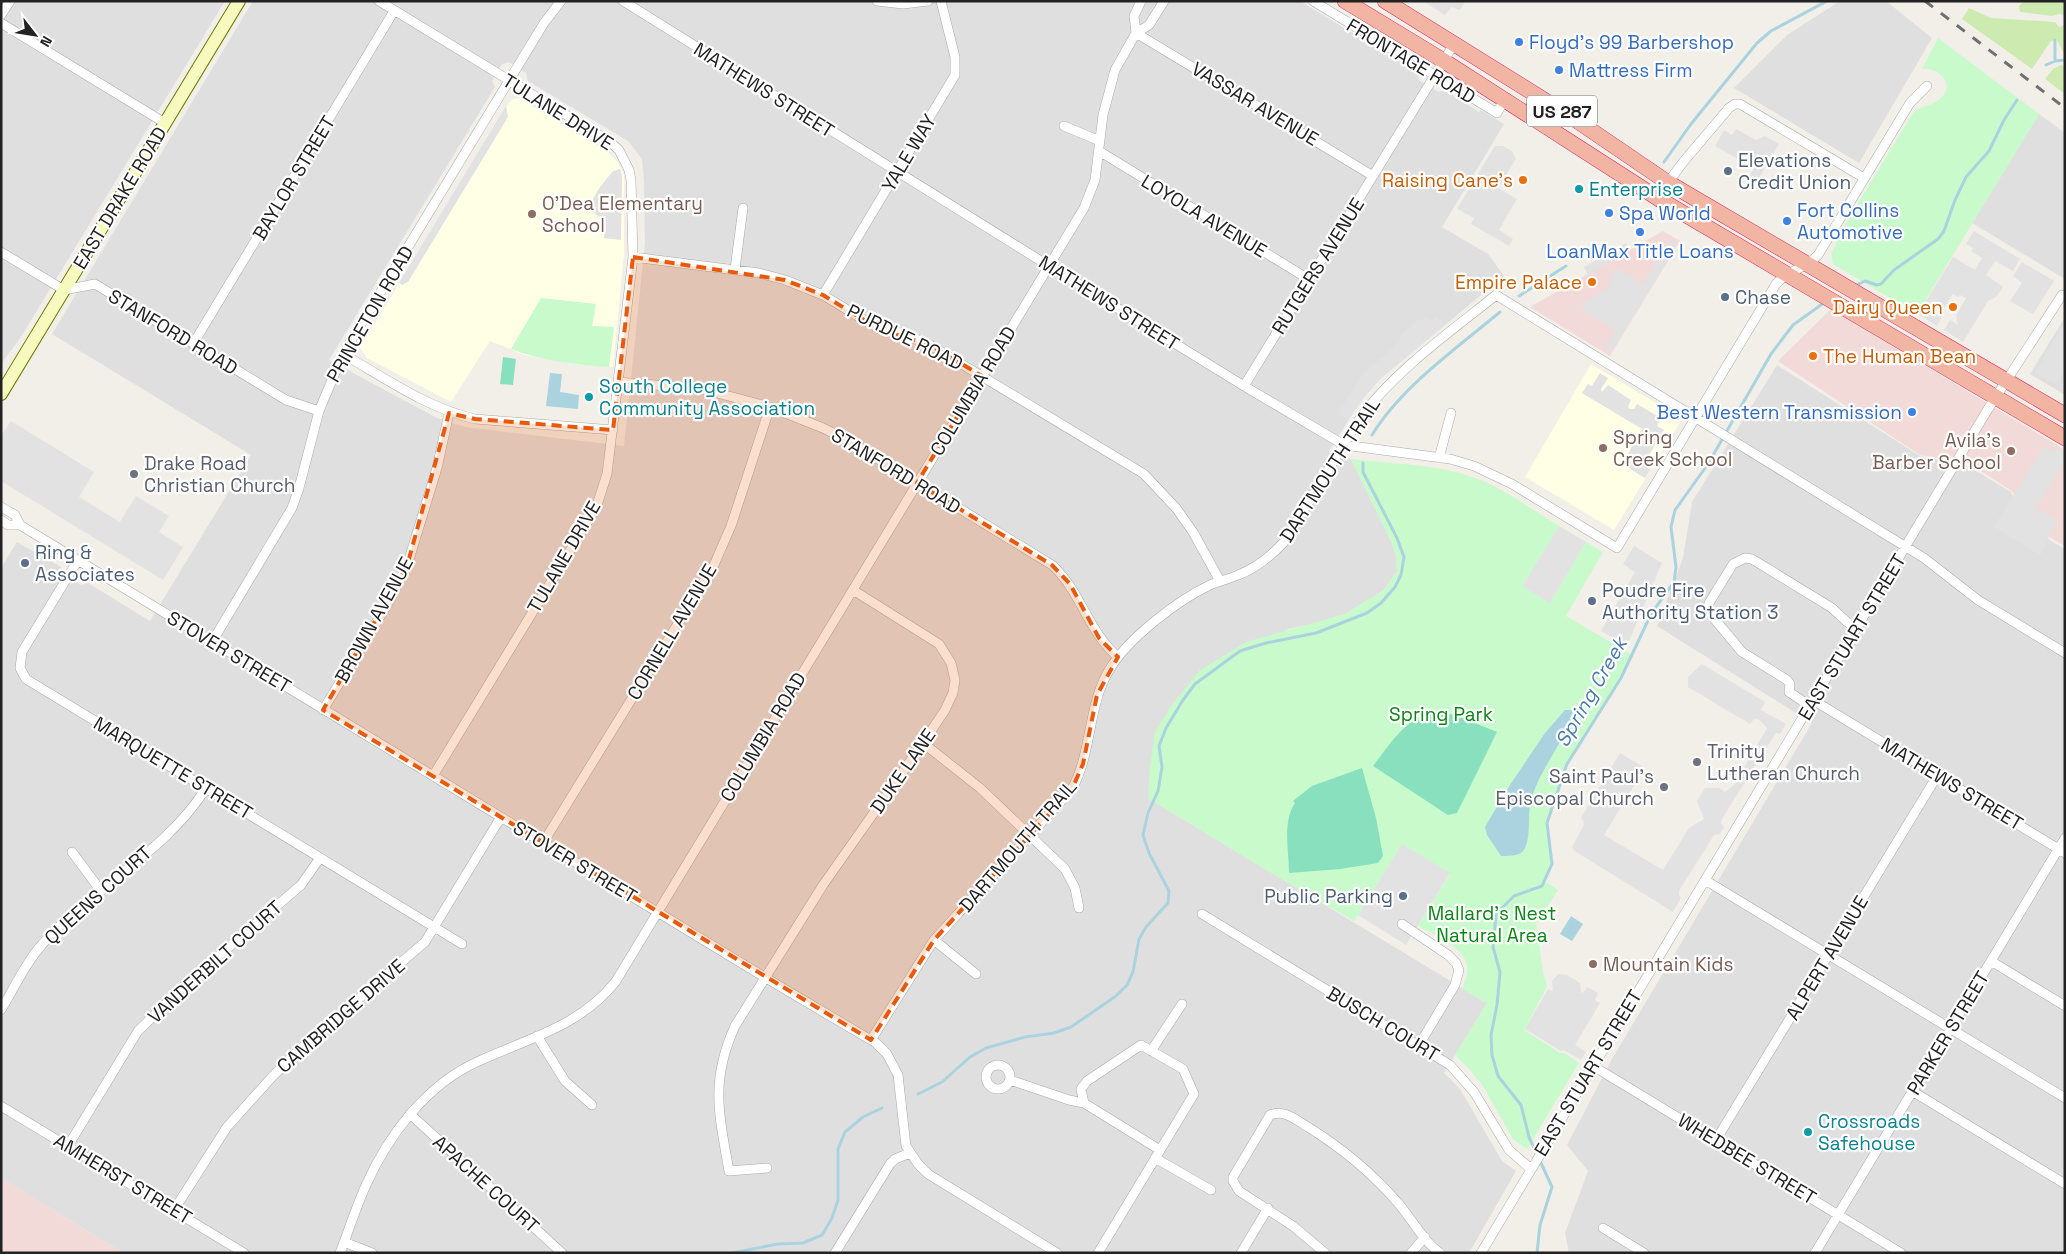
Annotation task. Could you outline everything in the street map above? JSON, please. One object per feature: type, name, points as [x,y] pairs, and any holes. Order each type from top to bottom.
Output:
[{"type":"highway","name":"US 287","points":[[1345,1],[1444,61],[1657,198],[2065,438]]},
{"type":"highway","name":"US 287","points":[[1385,1],[1570,116],[1667,182],[2065,415]]},
{"type":"main road","name":"EAST DRAKE ROAD","points":[[1,394],[239,1]]},
{"type":"street","points":[[1,15],[10,1]]},
{"type":"street","name":"TULANE DRIVE","points":[[378,1],[609,142],[622,155],[632,180],[633,257],[607,474],[598,502],[433,776]]},
{"type":"street","name":"PRINCETON ROAD","points":[[212,642],[292,508],[299,488],[318,411],[343,354],[544,23],[561,1]]},
{"type":"street","name":"MATHEWS STREET","points":[[623,1],[1244,386],[1344,444],[1462,462],[1490,472],[1617,548],[1696,417]]},
{"type":"street","points":[[877,1],[902,4],[928,1]]},
{"type":"street","name":"YALE WAY","points":[[822,295],[898,172],[955,74],[956,57],[941,1]]},
{"type":"street","name":"COLUMBIA ROAD","points":[[1136,33],[1134,16],[1141,1]]},
{"type":"street","name":"COLUMBIA ROAD","points":[[340,1253],[365,1186],[376,1163],[410,1114],[426,1098],[462,1070],[575,1018],[602,996],[616,981],[1091,194],[1097,172],[1106,101],[1115,70],[1136,33],[1149,25],[1164,1]]},
{"type":"street","name":"FRONTAGE ROAD","points":[[1313,1],[1497,113],[1504,100]]},
{"type":"street","name":"BAYLOR STREET","points":[[194,344],[394,11]]},
{"type":"street","points":[[1,23],[165,123]]},
{"type":"street","name":"VASSAR AVENUE","points":[[1136,33],[1373,176]]},
{"type":"street","name":"RUTGERS AVENUE","points":[[1244,386],[1454,44]]},
{"type":"street","points":[[1927,86],[1910,103],[1820,253],[1808,264],[1788,274],[1776,284],[1696,417],[1924,558],[1978,600],[2065,653]]},
{"type":"street","points":[[1657,198],[1667,182],[1729,108],[1735,104],[1740,104],[1864,178]]},
{"type":"street","points":[[1064,126],[1100,140]]},
{"type":"street","name":"LOYOLA AVENUE","points":[[1099,152],[1310,280]]},
{"type":"street","points":[[735,269],[743,208]]},
{"type":"street","points":[[1,252],[64,290]]},
{"type":"street","name":"PURDUE ROAD","points":[[633,257],[735,269],[785,280],[822,295],[879,329],[901,334],[930,345],[1144,474],[1176,508],[1193,532],[1220,581]]},
{"type":"street","name":"STANFORD ROAD","points":[[64,290],[95,284],[286,400],[318,411]]},
{"type":"street","name":"DARTMOUTH TRAIL","points":[[871,1040],[934,940],[1066,797],[1079,777],[1097,695],[1110,668],[1118,657],[1132,642],[1165,614],[1208,586],[1247,571],[1274,552],[1284,542],[1360,418],[1390,382],[1496,295],[1696,417]]},
{"type":"street","name":"EAST STUART STREET","points":[[1481,1253],[1996,398],[2063,296]]},
{"type":"street","points":[[343,354],[449,413],[475,419],[613,430]]},
{"type":"street","name":"STANFORD ROAD","points":[[618,382],[702,389],[770,407],[823,428],[847,440],[1052,565],[1070,584],[1099,638],[1118,657]]},
{"type":"street","name":"CORNELL AVENUE","points":[[544,843],[718,558],[731,526],[770,407]]},
{"type":"street","points":[[1440,458],[1451,412]]},
{"type":"street","name":"BROWN AVENUE","points":[[324,710],[387,605],[407,566],[437,468],[449,413]]},
{"type":"street","name":"STOVER STREET","points":[[1,507],[15,515],[20,525]]},
{"type":"street","name":"STOVER STREET","points":[[1,520],[8,525],[20,525],[871,1040],[887,1054],[898,1075],[905,1140],[910,1153],[918,1164],[928,1174],[1058,1253]]},
{"type":"street","name":"MATHEWS STREET","points":[[1857,628],[1832,608],[1752,559],[1745,558],[1733,564],[1709,603],[1710,614],[1742,652],[1787,680],[1791,695],[1811,703],[2062,851]]},
{"type":"street","name":"MARQUETTE STREET","points":[[78,560],[22,652],[20,668],[26,679],[462,944]]},
{"type":"street","name":"DUKE LANE","points":[[767,1168],[729,1171],[718,1106],[720,1072],[728,1042],[735,1026],[823,886],[946,710],[953,693],[954,680],[951,663],[946,653],[932,638],[853,590]]},
{"type":"street","points":[[923,743],[980,788],[1066,869],[1075,888],[1079,908]]},
{"type":"street","name":"ALPERT AVENUE","points":[[1716,1140],[1937,776]]},
{"type":"street","name":"QUEENS COURT","points":[[1,1010],[38,949],[70,917],[183,819],[206,788]]},
{"type":"street","name":"CAMBRIDGE DRIVE","points":[[174,1210],[227,1127],[245,1106],[299,1050],[421,947],[435,928],[501,817]]},
{"type":"street","name":"PARKER STREET","points":[[1815,1253],[1991,961],[2062,851],[2065,838]]},
{"type":"street","points":[[72,852],[101,891]]},
{"type":"street","name":"VANDERBILT COURT","points":[[68,1146],[138,1031],[186,984],[301,885],[320,858]]},
{"type":"street","points":[[1705,880],[2065,1098]]},
{"type":"street","name":"BUSCH COURT","points":[[1202,914],[1440,1058],[1460,1074],[1474,1092],[1509,1150],[1531,1168]]},
{"type":"street","points":[[1402,924],[1448,955],[1456,963],[1459,970],[1455,985],[1419,1044]]},
{"type":"street","points":[[934,940],[976,974]]},
{"type":"street","points":[[1991,961],[2065,1006]]},
{"type":"street","points":[[1151,1050],[1182,1004]]},
{"type":"street","points":[[537,1036],[565,1081],[592,1105]]},
{"type":"street","points":[[1084,1103],[1081,1089],[1087,1082],[1142,1045],[1184,1069],[1194,1094],[1098,1253]]},
{"type":"street","name":"WHEDBEE STREET","points":[[1593,1066],[1901,1253]]},
{"type":"street","points":[[1010,1080],[1069,1100],[1084,1103],[1211,1190]]},
{"type":"street","points":[[1912,1091],[2065,1184]]},
{"type":"street","name":"AMHERST STREET","points":[[1,1106],[244,1253]]},
{"type":"street","points":[[1325,1253],[1268,1208],[1239,1190],[1233,1181],[1233,1177],[1270,1115],[1276,1113],[1287,1114],[1326,1138],[1359,1163],[1387,1191],[1440,1253]]},
{"type":"street","name":"APACHE COURT","points":[[410,1114],[562,1253]]},
{"type":"street","points":[[835,1253],[890,1164],[895,1158],[910,1153]]},
{"type":"street","points":[[1241,1253],[1268,1208]]},
{"type":"street","points":[[1603,1228],[1644,1253]]},
{"type":"street","points":[[1411,1253],[1425,1237]]},
{"type":"street","points":[[344,1242],[372,1253]]},
{"type":"highlighted area","points":[[633,257],[785,280],[823,295],[879,329],[930,345],[982,376],[917,483],[1052,565],[1070,584],[1099,638],[1118,657],[1097,695],[1083,764],[1072,789],[934,940],[871,1040],[323,710],[407,566],[449,413],[475,419],[613,430]]},
{"type":"shaded area","points":[[1,1],[225,1],[21,337],[1,364]]},
{"type":"shaded area","points":[[253,1],[1300,1],[1418,73],[1419,80],[1439,92],[1444,90],[1479,112],[1481,110],[1504,124],[1442,227],[1488,254],[1504,276],[1380,379],[1360,402],[1329,451],[1351,459],[1391,541],[1396,555],[1397,571],[1384,590],[1345,614],[1321,622],[1288,629],[1148,798],[1487,1003],[1444,1073],[1460,1089],[1502,1161],[1516,1171],[1469,1253],[123,1253],[1,1178],[1,568],[17,542],[61,567],[62,573],[81,585],[88,583],[150,621],[251,455],[52,334]],"holes":[[[509,62],[526,73],[528,81],[628,141],[642,159],[645,243],[624,446],[465,427],[437,418],[329,360],[495,87],[492,81],[502,64]]]},
{"type":"shaded area","points":[[1423,1],[1465,1],[1460,10],[1451,7],[1445,15]]},
{"type":"shaded area","points":[[1840,1],[1886,1],[1932,38],[1859,163],[1734,88],[1787,35]]},
{"type":"shaded area","name":"O'Dea Elementary School","points":[[519,98],[609,153],[618,163],[624,175],[624,254],[613,367],[573,364],[525,355],[490,341],[451,402],[367,358],[360,348],[508,104],[513,99]]},
{"type":"shaded area","points":[[506,106],[508,117],[408,282],[402,285],[399,283]]},
{"type":"shaded area","points":[[2039,114],[2065,133],[2065,279],[1972,223]]},
{"type":"shaded area","points":[[1736,129],[1756,140],[1765,136],[1779,144],[1756,183],[1746,183],[1754,168],[1715,146],[1724,130],[1732,135]]},
{"type":"shaded area","points":[[1495,146],[1503,146],[1512,151],[1516,159],[1498,188],[1517,199],[1499,230],[1513,239],[1509,246],[1471,224],[1474,218],[1457,209]]},
{"type":"shaded area","points":[[620,169],[622,176],[621,240],[604,238],[605,220],[587,209],[600,187],[613,171]]},
{"type":"shaded area","points":[[1663,231],[1680,241],[1610,356],[1530,307]]},
{"type":"shaded area","points":[[1974,231],[2020,259],[2013,271],[1995,261],[1986,275],[2003,287],[1996,297],[1988,301],[1963,342],[1944,330],[1950,320],[1958,325],[1956,316],[1966,298],[1953,294],[1944,308],[1937,306],[1934,311],[1942,317],[1937,326],[1918,314],[1953,257],[1975,270],[1982,258],[1971,251],[1973,248],[1966,244]]},
{"type":"shaded area","points":[[1670,240],[1677,245],[1612,351],[1605,347],[1615,330],[1581,309],[1585,302],[1609,287],[1610,279],[1616,268],[1643,284]]},
{"type":"shaded area","points":[[1626,243],[1629,252],[1588,275],[1584,267]]},
{"type":"shaded area","points":[[2022,262],[2054,281],[2033,314],[2010,301],[2022,283],[2013,276]]},
{"type":"shaded area","points":[[1831,309],[2065,450],[2065,546],[2026,524],[2013,492],[1970,464],[1920,455],[1778,361]]},
{"type":"shaded area","points":[[1425,317],[1432,321],[1437,317],[1444,325],[1380,379],[1348,420],[1338,414],[1362,375],[1399,342],[1401,335],[1418,320],[1422,320]]},
{"type":"shaded area","points":[[2065,317],[2065,395],[2030,374]]},
{"type":"shaded area","points":[[2065,321],[2065,370],[2056,384],[2035,372]]},
{"type":"shaded area","name":"Spring Creek School","points":[[1591,364],[1682,419],[1614,530],[1525,477]]},
{"type":"shaded area","points":[[1777,365],[1920,456],[1968,466],[2011,492],[2024,525],[2065,549],[2065,1253],[1569,1253],[1565,1233],[1588,1171],[1567,1145],[1612,1059],[1812,723],[1657,626],[1683,558],[1692,502]]},
{"type":"shaded area","points":[[1600,373],[1608,378],[1601,389],[1602,392],[1608,385],[1631,400],[1628,407],[1630,409],[1634,409],[1637,404],[1661,418],[1657,426],[1664,430],[1646,460],[1640,456],[1636,459],[1651,469],[1645,478],[1622,464],[1642,429],[1582,393],[1588,384],[1592,386]]},
{"type":"shaded area","points":[[11,421],[94,472],[79,497],[120,522],[136,496],[169,516],[159,532],[183,547],[163,580],[1,481],[1,436]]},
{"type":"shaded area","points":[[2044,446],[2050,450],[2065,450],[2065,461],[2036,508],[2057,521],[2040,555],[1994,527]]},
{"type":"shaded area","points":[[1559,526],[1586,542],[1550,603],[1522,586]]},
{"type":"shaded area","points":[[1634,546],[1662,563],[1627,646],[1601,631],[1635,572],[1623,564]]},
{"type":"shaded area","points":[[1702,664],[1765,702],[1761,710],[1786,724],[1780,734],[1776,733],[1722,819],[1721,823],[1724,827],[1720,834],[1714,835],[1679,891],[1681,898],[1673,912],[1573,850],[1572,847],[1584,825],[1581,818],[1620,753],[1645,768],[1604,835],[1663,870],[1689,828],[1704,819],[1697,801],[1705,788],[1719,788],[1725,792],[1734,785],[1767,728],[1760,720],[1754,719],[1750,724],[1688,687],[1688,677]]},
{"type":"shaded area","name":"Public Parking","points":[[1402,844],[1450,873],[1406,945],[1358,915]]},
{"type":"shaded area","points":[[1558,974],[1567,975],[1580,983],[1581,992],[1583,993],[1587,987],[1598,993],[1595,1000],[1600,1003],[1575,1045],[1586,1052],[1581,1060],[1564,1050],[1561,1051],[1525,1029],[1548,989],[1553,991],[1552,981]]},
{"type":"shaded area","points":[[1,1178],[123,1253],[1,1253]]},
{"type":"green space","points":[[2025,1],[2065,1],[2065,15],[2052,16],[2020,12],[2019,6]]},
{"type":"green space","points":[[1969,8],[1991,18],[2055,22],[2059,27],[2064,25],[2065,56],[2057,40],[2051,41],[2032,69],[1962,19]]},
{"type":"green space","points":[[1938,38],[2039,114],[1917,314],[1833,264],[1831,254],[1846,223],[1913,113],[1938,101],[1945,93],[1947,87],[1943,78],[1934,71],[1922,69]]},
{"type":"green space","points":[[2061,65],[2065,66],[2065,94],[2045,79],[2053,69]]},
{"type":"green space","points":[[541,298],[596,304],[592,326],[614,327],[609,367],[559,362],[511,349]]},
{"type":"green space","points":[[503,357],[516,359],[513,385],[500,384]]},
{"type":"green space","name":"Spring Park","points":[[1351,459],[1435,468],[1467,475],[1502,491],[1559,526],[1522,586],[1550,603],[1586,542],[1603,552],[1566,616],[1631,654],[1621,678],[1567,763],[1546,824],[1552,866],[1543,880],[1558,890],[1536,924],[1547,987],[1524,1030],[1579,1063],[1527,1149],[1513,1139],[1483,1086],[1455,1055],[1487,1003],[1462,989],[1467,974],[1467,965],[1464,957],[1458,950],[1451,944],[1418,926],[1450,874],[1402,844],[1354,921],[1148,798],[1155,732],[1171,706],[1199,671],[1246,642],[1345,614],[1384,590],[1397,571],[1396,555],[1391,541]]},
{"type":"green space","points":[[1435,712],[1455,715],[1497,732],[1457,813],[1448,815],[1373,766],[1393,740],[1407,726],[1424,715]]},
{"type":"green space","points":[[1362,768],[1376,818],[1383,856],[1378,863],[1340,869],[1289,873],[1287,828],[1295,803],[1293,801],[1312,786]]},
{"type":"water","points":[[550,373],[562,374],[560,392],[579,395],[578,409],[546,406]]},
{"type":"water","points":[[1565,710],[1573,710],[1564,734],[1535,789],[1530,807],[1526,846],[1519,854],[1501,856],[1487,835],[1485,827],[1508,788],[1545,733]]},
{"type":"water","points":[[1571,916],[1583,924],[1572,941],[1560,934]]},
{"type":"waterway","points":[[1664,162],[1691,124],[1757,43],[1771,31],[1827,1]]},
{"type":"waterway","points":[[2055,40],[2055,61]]},
{"type":"waterway","name":"Spring Creek","points":[[2046,65],[2055,61],[2065,60]]},
{"type":"waterway","name":"Spring Creek","points":[[1855,286],[1865,281],[1877,285],[1881,284],[1894,270],[1938,239],[1944,231],[1955,200],[1966,177],[1989,151],[2004,120],[2017,100]]},
{"type":"waterway","points":[[1519,296],[1566,266]]},
{"type":"waterway","name":"Spring Creek","points":[[1537,1253],[1540,1225],[1552,1187],[1529,1137],[1521,1105],[1498,1076],[1492,1055],[1491,1035],[1497,1005],[1500,972],[1493,947],[1496,914],[1514,896],[1542,886],[1552,864],[1547,823],[1567,764],[1621,678],[1651,614],[1674,582],[1676,567],[1671,527],[1675,510],[1708,464],[1771,354],[1793,325],[1825,302]]},
{"type":"waterway","points":[[1372,435],[1384,417],[1414,384],[1500,312]]},
{"type":"waterway","points":[[918,1094],[942,1082],[970,1057],[986,1048],[1025,1037],[1054,1033],[1071,1027],[1116,996],[1127,985],[1133,972],[1139,939],[1146,927],[1168,903],[1169,891],[1149,853],[1143,835],[1148,813],[1158,791],[1162,767],[1159,746],[1166,728],[1183,700],[1195,684],[1240,651],[1266,643],[1316,633],[1367,613],[1381,603],[1395,587],[1401,575],[1404,557],[1397,538],[1363,472],[1363,463]]},
{"type":"waterway","points":[[732,1253],[778,1244],[803,1243],[822,1235],[832,1218],[838,1200],[838,1149],[845,1132],[863,1117],[882,1108]]},
{"type":"railway","points":[[1925,1],[2065,108]]},
{"type":"place","name":"Floyd's 99 Barbershop","points":[[1519,42]]},
{"type":"place","name":"Mattress Firm","points":[[1559,70]]},
{"type":"place","name":"Elevations Credit Union","points":[[1728,171]]},
{"type":"place","name":"Raising Cane's","points":[[1523,180]]},
{"type":"place","name":"Enterprise","points":[[1579,189]]},
{"type":"place","name":"Spa World","points":[[1609,213]]},
{"type":"place","name":"O'Dea Elementary School","points":[[532,214]]},
{"type":"place","name":"Fort Collins Automotive","points":[[1787,221]]},
{"type":"place","name":"LoanMax Title Loans","points":[[1640,232]]},
{"type":"place","name":"Empire Palace","points":[[1592,282]]},
{"type":"place","name":"Chase","points":[[1725,297]]},
{"type":"place","name":"Dairy Queen","points":[[1953,307]]},
{"type":"place","name":"The Human Bean","points":[[1813,356]]},
{"type":"place","name":"South College Community Association","points":[[589,397]]},
{"type":"place","name":"Best Western Transmission","points":[[1912,412]]},
{"type":"place","name":"Spring Creek School","points":[[1603,448]]},
{"type":"place","name":"Avila's Barber School","points":[[2011,451]]},
{"type":"place","name":"Drake Road Christian Church","points":[[134,474]]},
{"type":"place","name":"Ring & Associates","points":[[25,563]]},
{"type":"place","name":"Poudre Fire Authority Station 3","points":[[1592,601]]},
{"type":"place","name":"Trinity Lutheran Church","points":[[1697,762]]},
{"type":"place","name":"Saint Paul's Episcopal Church","points":[[1664,787]]},
{"type":"place","name":"Public Parking","points":[[1403,896]]},
{"type":"place","name":"Mountain Kids","points":[[1593,964]]},
{"type":"place","name":"Crossroads Safehouse","points":[[1808,1132]]},
{"type":"park label","name":"Mallard's Nest Natural Area","points":[[1492,924]]}]
